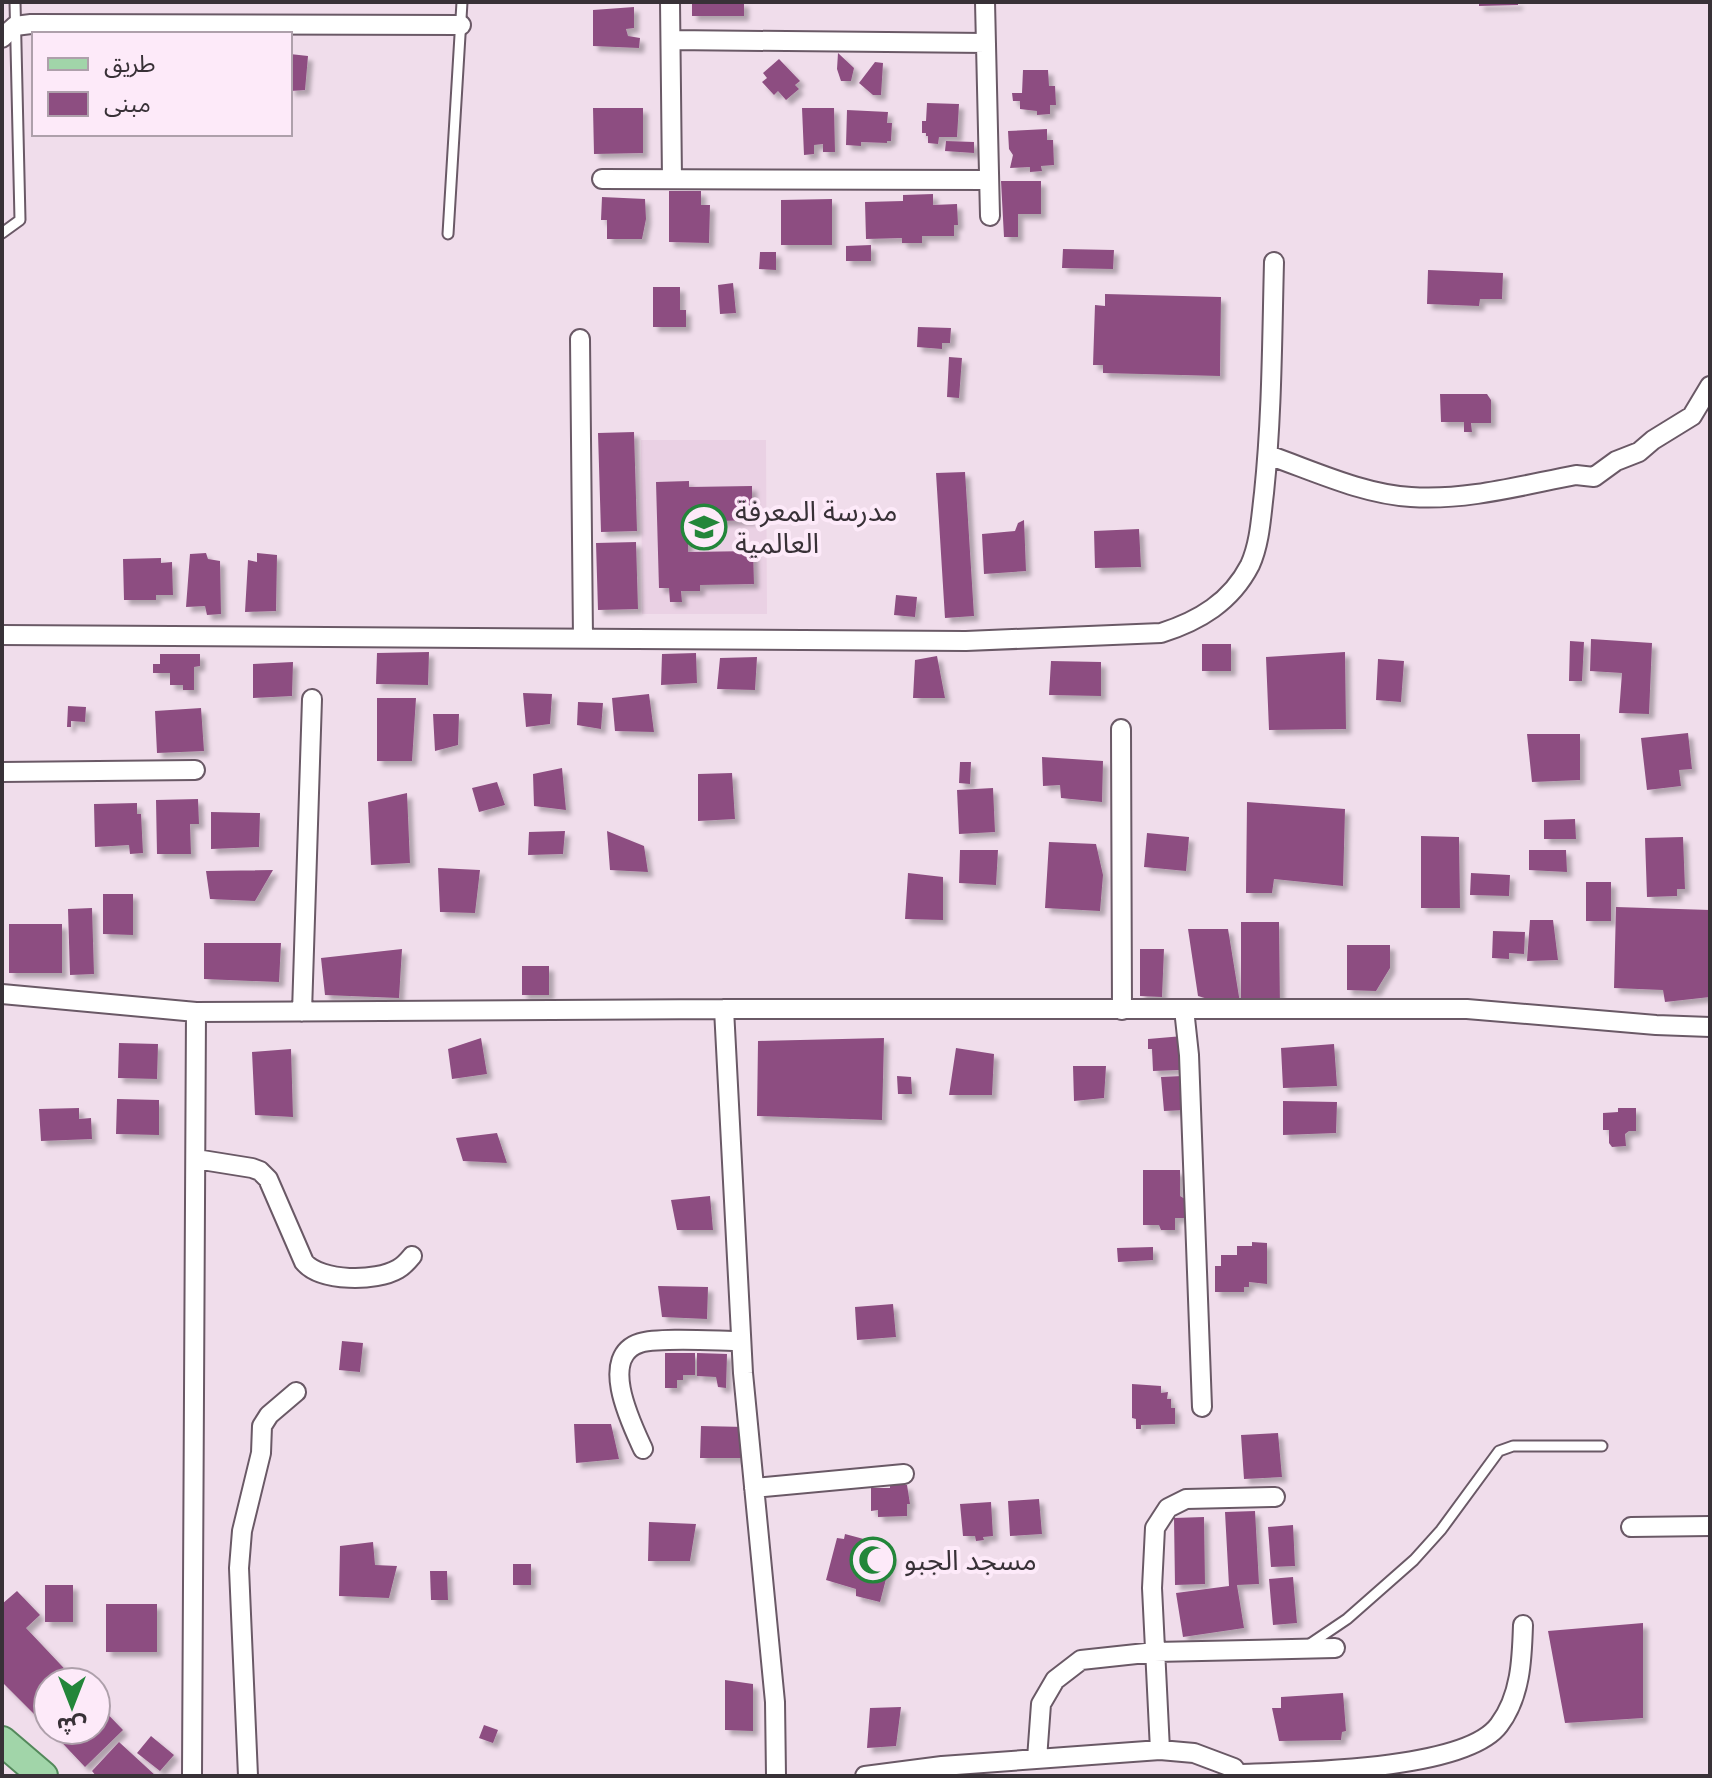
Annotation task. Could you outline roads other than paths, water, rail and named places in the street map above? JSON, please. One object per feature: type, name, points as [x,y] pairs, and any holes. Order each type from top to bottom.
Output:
[{"type":"main road","points":[[2,1741],[43,1776]]},
{"type":"street","points":[[670,2],[672,179]]},
{"type":"street","points":[[985,2],[990,216]]},
{"type":"street","points":[[9,32],[31,24],[461,25]]},
{"type":"street","points":[[671,40],[986,43]]},
{"type":"street","points":[[602,179],[989,180]]},
{"type":"street","points":[[2,635],[966,641],[1161,633],[1189,624],[1214,609],[1234,589],[1250,564],[1259,537],[1268,455],[1274,262]]},
{"type":"street","points":[[580,339],[583,638]]},
{"type":"street","points":[[1268,455],[1371,491],[1408,497],[1439,498],[1576,475],[1594,477],[1616,461],[1639,452],[1692,416],[1710,386]]},
{"type":"street","points":[[302,1012],[312,699]]},
{"type":"street","points":[[1121,729],[1122,1010]]},
{"type":"street","points":[[2,775],[195,770]]},
{"type":"street","points":[[2,994],[196,1012],[1467,1009],[1710,1027]]},
{"type":"street","points":[[724,1009],[741,1341],[775,1702],[776,1776]]},
{"type":"street","points":[[1184,1009],[1189,1055],[1202,1407]]},
{"type":"street","points":[[192,1776],[196,1012]]},
{"type":"street","points":[[196,1159],[260,1171],[268,1179],[310,1268],[335,1277],[376,1276],[396,1271],[412,1256]]},
{"type":"street","points":[[643,1449],[623,1401],[621,1359],[628,1349],[647,1341],[741,1341]]},
{"type":"street","points":[[248,1776],[239,1568],[242,1531],[261,1453],[262,1426],[269,1415],[296,1392]]},
{"type":"street","points":[[754,1488],[904,1474]]},
{"type":"street","points":[[1160,1750],[1155,1652],[1155,1528],[1168,1508],[1186,1499],[1275,1497]]},
{"type":"street","points":[[1631,1527],[1710,1526]]},
{"type":"street","points":[[865,1776],[942,1766],[1160,1750],[1194,1753],[1226,1764],[1239,1775],[1366,1769],[1472,1745],[1500,1724],[1513,1697],[1520,1675],[1523,1625]]},
{"type":"street","points":[[1037,1759],[1041,1704],[1062,1674],[1081,1660],[1155,1652],[1335,1648]]},
{"type":"lane","points":[[2,233],[20,220],[9,32],[15,2]]},
{"type":"lane","points":[[448,234],[462,2]]},
{"type":"lane","points":[[1302,1649],[1347,1619],[1414,1560],[1441,1530],[1499,1451],[1513,1446],[1602,1446]]},
{"type":"place","name":"مدرسة المعرفة العالمية","points":[[704,527]]},
{"type":"place","name":"مسجد الجبو","points":[[873,1560]]}]
